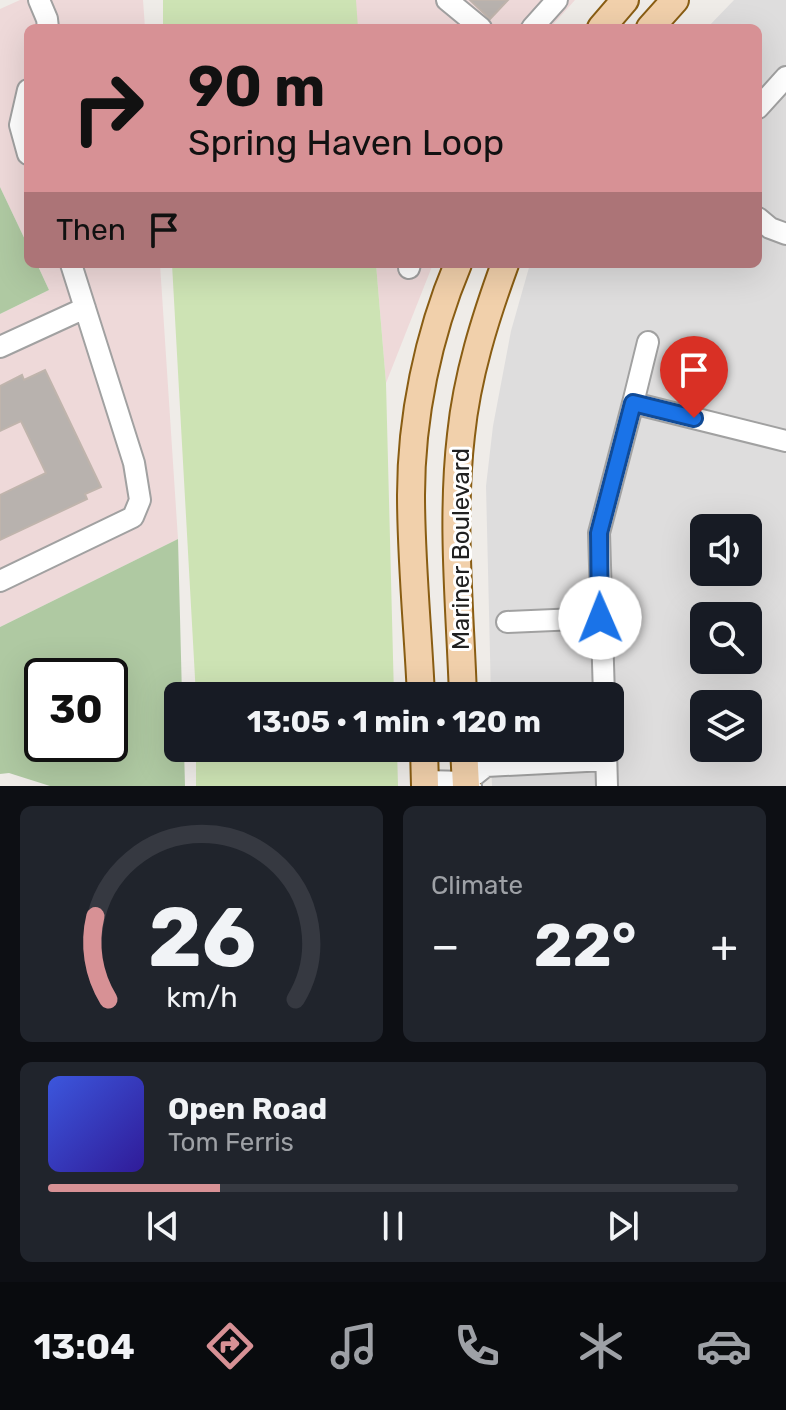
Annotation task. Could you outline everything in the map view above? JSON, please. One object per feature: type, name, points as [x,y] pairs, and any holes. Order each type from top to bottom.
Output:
[{"type":"main road","points":[[604,24],[625,0]]},
{"type":"main road","points":[[656,24],[675,0]]},
{"type":"main road","name":"Mariner Boulevard","points":[[420,682],[411,496],[415,440],[437,324],[457,268]]},
{"type":"main road","name":"Mariner Boulevard","points":[[463,682],[456,495],[461,432],[481,336],[504,268]]},
{"type":"main road","points":[[424,762],[425,784]]},
{"type":"main road","points":[[466,762],[468,785]]},
{"type":"street","points":[[39,0],[47,24]]},
{"type":"street","points":[[447,0],[476,24]]},
{"type":"street","points":[[536,24],[557,0]]},
{"type":"street","points":[[762,104],[786,77]]},
{"type":"street","points":[[24,108],[20,125],[24,140]]},
{"type":"street","points":[[762,221],[786,234]]},
{"type":"street","points":[[0,581],[133,517],[140,500],[134,463],[72,268]]},
{"type":"street","points":[[0,347],[85,308]]},
{"type":"street","points":[[603,682],[599,533],[648,342]]},
{"type":"street","points":[[633,403],[786,441]]},
{"type":"street","points":[[507,622],[600,618]]},
{"type":"street","points":[[425,784],[468,785],[486,766],[526,762]]},
{"type":"street","points":[[606,762],[607,786]]},
{"type":"shaded area","points":[[20,0],[143,0],[145,24],[24,24],[24,238],[0,187],[0,9]]},
{"type":"shaded area","points":[[354,0],[575,0],[554,24],[356,24]]},
{"type":"shaded area","points":[[734,0],[786,0],[786,786],[492,786],[491,762],[624,762],[624,682],[491,682],[486,486],[493,426],[511,331],[529,268],[762,268],[762,24],[711,24]]},
{"type":"shaded area","points":[[39,268],[160,268],[178,539],[0,627],[0,314],[49,290]]},
{"type":"shaded area","points":[[376,268],[431,268],[386,383]]},
{"type":"green space","points":[[163,0],[356,0],[358,24],[163,24]]},
{"type":"green space","points":[[0,187],[24,238],[24,268],[39,268],[49,290],[0,314]]},
{"type":"green space","points":[[172,268],[376,268],[386,383],[394,682],[195,682]]},
{"type":"green space","points":[[178,539],[182,682],[164,682],[164,762],[184,762],[185,786],[50,786],[9,773],[0,774],[0,627]]},
{"type":"green space","points":[[196,762],[397,762],[398,786],[196,786]]},
{"type":"building","points":[[470,0],[508,0],[490,19]]},
{"type":"building","points":[[45,370],[101,487],[85,494],[87,499],[0,540],[0,495],[46,473],[21,421],[0,431],[0,386],[22,375],[24,380]]},
{"type":"route","points":[[600,618],[599,533],[633,403],[694,418]]}]
